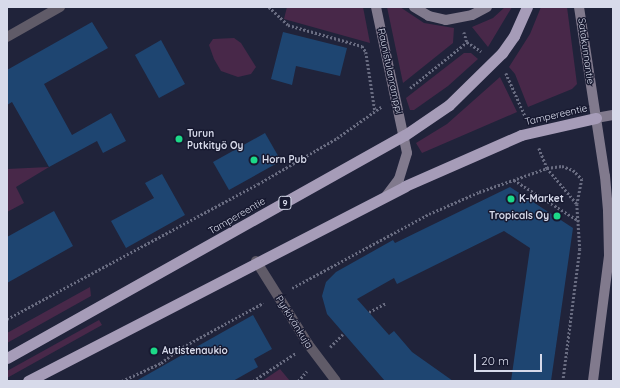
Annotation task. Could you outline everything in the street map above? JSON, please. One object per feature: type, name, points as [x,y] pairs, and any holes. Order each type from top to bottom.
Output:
[{"type":"highway","name":"Tampereentie","points":[[7,358],[405,135],[448,105],[494,62],[514,36],[527,7]]},
{"type":"highway","name":"Tampereentie","points":[[28,381],[44,377],[256,261],[385,197],[521,135],[596,118]]},
{"type":"main road","name":"Raunistulanramppi","points":[[376,7],[405,135],[406,153],[399,179],[385,197]]},
{"type":"main road","points":[[414,7],[429,16],[446,20],[472,15],[487,7]]},
{"type":"main road","name":"Satakunnantie","points":[[579,7],[605,176],[609,256],[593,381]]},
{"type":"main road","points":[[596,118],[613,115]]},
{"type":"street","points":[[7,37],[60,7]]},
{"type":"street","name":"Pyrkivänkuja","points":[[256,261],[308,344],[336,381]]},
{"type":"path","points":[[7,319],[258,184],[337,138],[375,111],[366,52],[362,46],[288,25],[269,7]]},
{"type":"path","points":[[409,88],[468,42],[483,53]]},
{"type":"path","points":[[505,72],[523,109]]},
{"type":"path","points":[[298,285],[429,214],[547,168],[562,166],[573,170],[582,179],[577,204],[580,249],[563,381]]},
{"type":"path","points":[[547,168],[577,204]]},
{"type":"path","points":[[514,180],[579,221]]},
{"type":"path","points":[[122,381],[161,363],[180,349],[266,302]]},
{"type":"path","points":[[369,312],[386,303]]},
{"type":"path","points":[[252,381],[308,344]]},
{"type":"shaded area","points":[[287,7],[363,7],[370,43],[284,19]]},
{"type":"shaded area","points":[[387,7],[400,7],[424,23],[454,28],[453,43],[403,83]]},
{"type":"shaded area","points":[[505,7],[512,7],[488,47],[472,27],[493,18]]},
{"type":"shaded area","points":[[541,7],[567,7],[577,84],[572,89],[528,107],[515,74],[509,67],[530,34]]},
{"type":"shaded area","points":[[234,38],[241,43],[256,67],[251,74],[238,77],[221,71],[214,59],[209,45],[213,39]]},
{"type":"shaded area","points":[[464,53],[471,53],[478,59],[448,86],[414,110],[410,110],[406,98]]},
{"type":"shaded area","points":[[500,77],[517,112],[422,153],[416,143],[447,124]]},
{"type":"shaded area","points":[[49,167],[16,187],[24,203],[7,212],[7,169]]},
{"type":"shaded area","points":[[90,287],[91,296],[7,343],[7,333]]},
{"type":"shaded area","points":[[99,320],[102,325],[7,378],[7,371]]},
{"type":"shaded area","points":[[280,369],[290,381],[262,381]]},
{"type":"building","points":[[92,22],[108,48],[44,84],[72,135],[111,113],[126,141],[103,153],[97,141],[49,167],[12,102],[7,105],[7,70]]},
{"type":"building","points":[[283,32],[347,48],[340,76],[296,66],[292,85],[271,79]]},
{"type":"building","points":[[161,40],[185,84],[159,98],[135,55]]},
{"type":"building","points":[[265,133],[281,161],[229,190],[213,162]]},
{"type":"building","points":[[162,174],[185,215],[126,248],[111,221],[154,198],[145,183]]},
{"type":"building","points":[[510,187],[573,228],[551,381],[511,381],[530,248],[504,231],[397,284],[394,278],[357,299],[389,335],[394,331],[412,352],[453,381],[385,381],[327,314],[322,296],[326,282],[336,272],[393,240],[395,243]]},
{"type":"building","points":[[54,211],[73,246],[7,283],[7,237]]},
{"type":"building","points":[[253,315],[272,349],[254,359],[258,367],[233,381],[136,381]]},
{"type":"place","name":"Turun Putkityö Oy","points":[[179,139]]},
{"type":"place","name":"Horn Pub","points":[[254,160]]},
{"type":"place","name":"K-Market","points":[[511,199]]},
{"type":"place","name":"Tropicals Oy","points":[[557,216]]},
{"type":"place","name":"Autistenaukio","points":[[154,351]]}]
